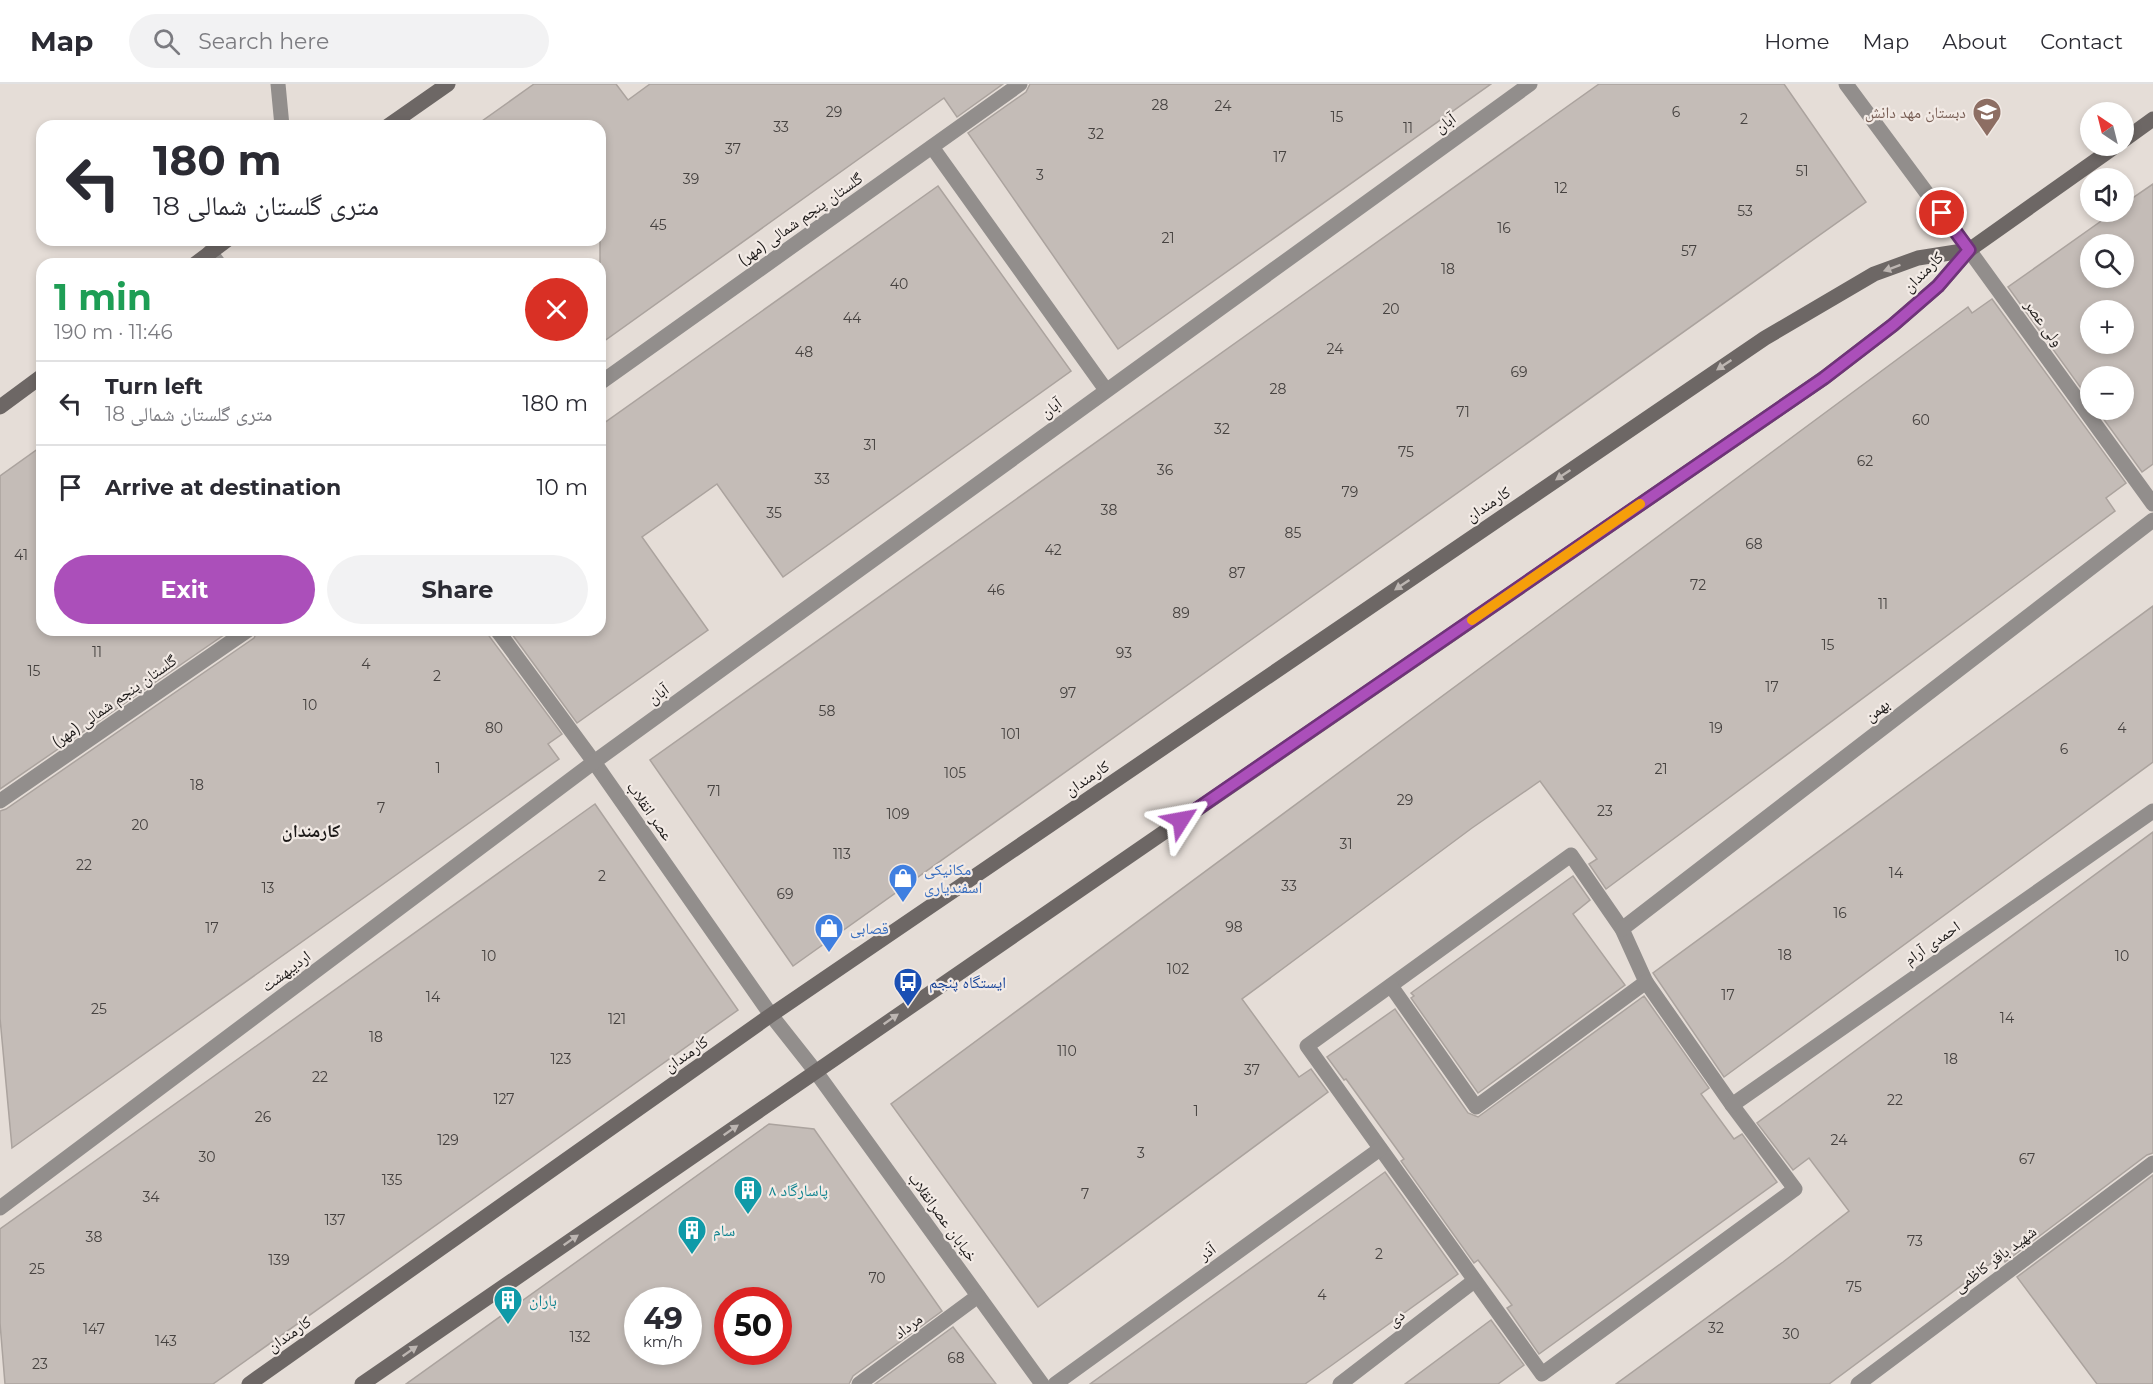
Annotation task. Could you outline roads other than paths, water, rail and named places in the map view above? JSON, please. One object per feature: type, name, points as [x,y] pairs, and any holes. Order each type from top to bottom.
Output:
[{"type":"main road","points":[[397,120],[448,84]]},
{"type":"main road","points":[[2134,133],[2153,119]]},
{"type":"main road","name":"کارمندان","points":[[362,1384],[1824,378],[1911,310],[1938,286],[1969,250],[2102,156]]},
{"type":"main road","name":"کارمندان","points":[[249,1384],[771,1015],[1765,338],[1874,274],[1918,258],[1969,250]]},
{"type":"main road","points":[[0,407],[36,380]]},
{"type":"street","points":[[278,84],[281,120]]},
{"type":"street","name":"گلستان پنجم شمالی (مهر)","points":[[606,379],[1020,84]]},
{"type":"street","name":"آبان","points":[[594,762],[1530,84]]},
{"type":"street","name":"ولی عصر","points":[[1846,84],[2153,504]]},
{"type":"street","points":[[932,147],[1106,390]]},
{"type":"street","name":"بهمن","points":[[1622,929],[2153,520]]},
{"type":"street","name":"گلستان پنجم شمالی (مهر)","points":[[0,801],[239,636]]},
{"type":"street","name":"عصر انقلاب","points":[[501,636],[594,762],[771,1015],[816,1072]]},
{"type":"street","name":"اردیبهشت","points":[[0,1208],[594,762]]},
{"type":"street","name":"احمدی آرام","points":[[1732,1106],[2153,811]]},
{"type":"street","points":[[1571,855],[1622,929],[1646,982],[1732,1106],[1795,1189],[1542,1374],[1307,1046],[1571,855]]},
{"type":"street","points":[[1390,986],[1476,1107],[1646,982]]},
{"type":"street","name":"خیابان عصرانقلاب","points":[[816,1072],[1041,1384]]},
{"type":"street","name":"آذر","points":[[1054,1384],[1380,1149]]},
{"type":"street","name":"شهید باقر کاظمی","points":[[1858,1384],[2153,1163]]},
{"type":"street","name":"دی","points":[[1340,1384],[1474,1281]]},
{"type":"street","name":"مرداد","points":[[859,1384],[978,1296]]},
{"type":"place","name":"دبستان مهد دانش","points":[[1987,138]]},
{"type":"place","name":"مکانیکی اسفندیاری","points":[[903,904]]},
{"type":"place","name":"قصابی","points":[[829,954]]},
{"type":"place","name":"ایستگاه پنجم","points":[[908,1008]]},
{"type":"place","name":"پاسارگاد ۸","points":[[748,1216]]},
{"type":"place","name":"سام","points":[[692,1256]]},
{"type":"place","name":"باران","points":[[508,1326]]},
{"type":"district","name":"کارمندان","points":[[311,831]]}]
